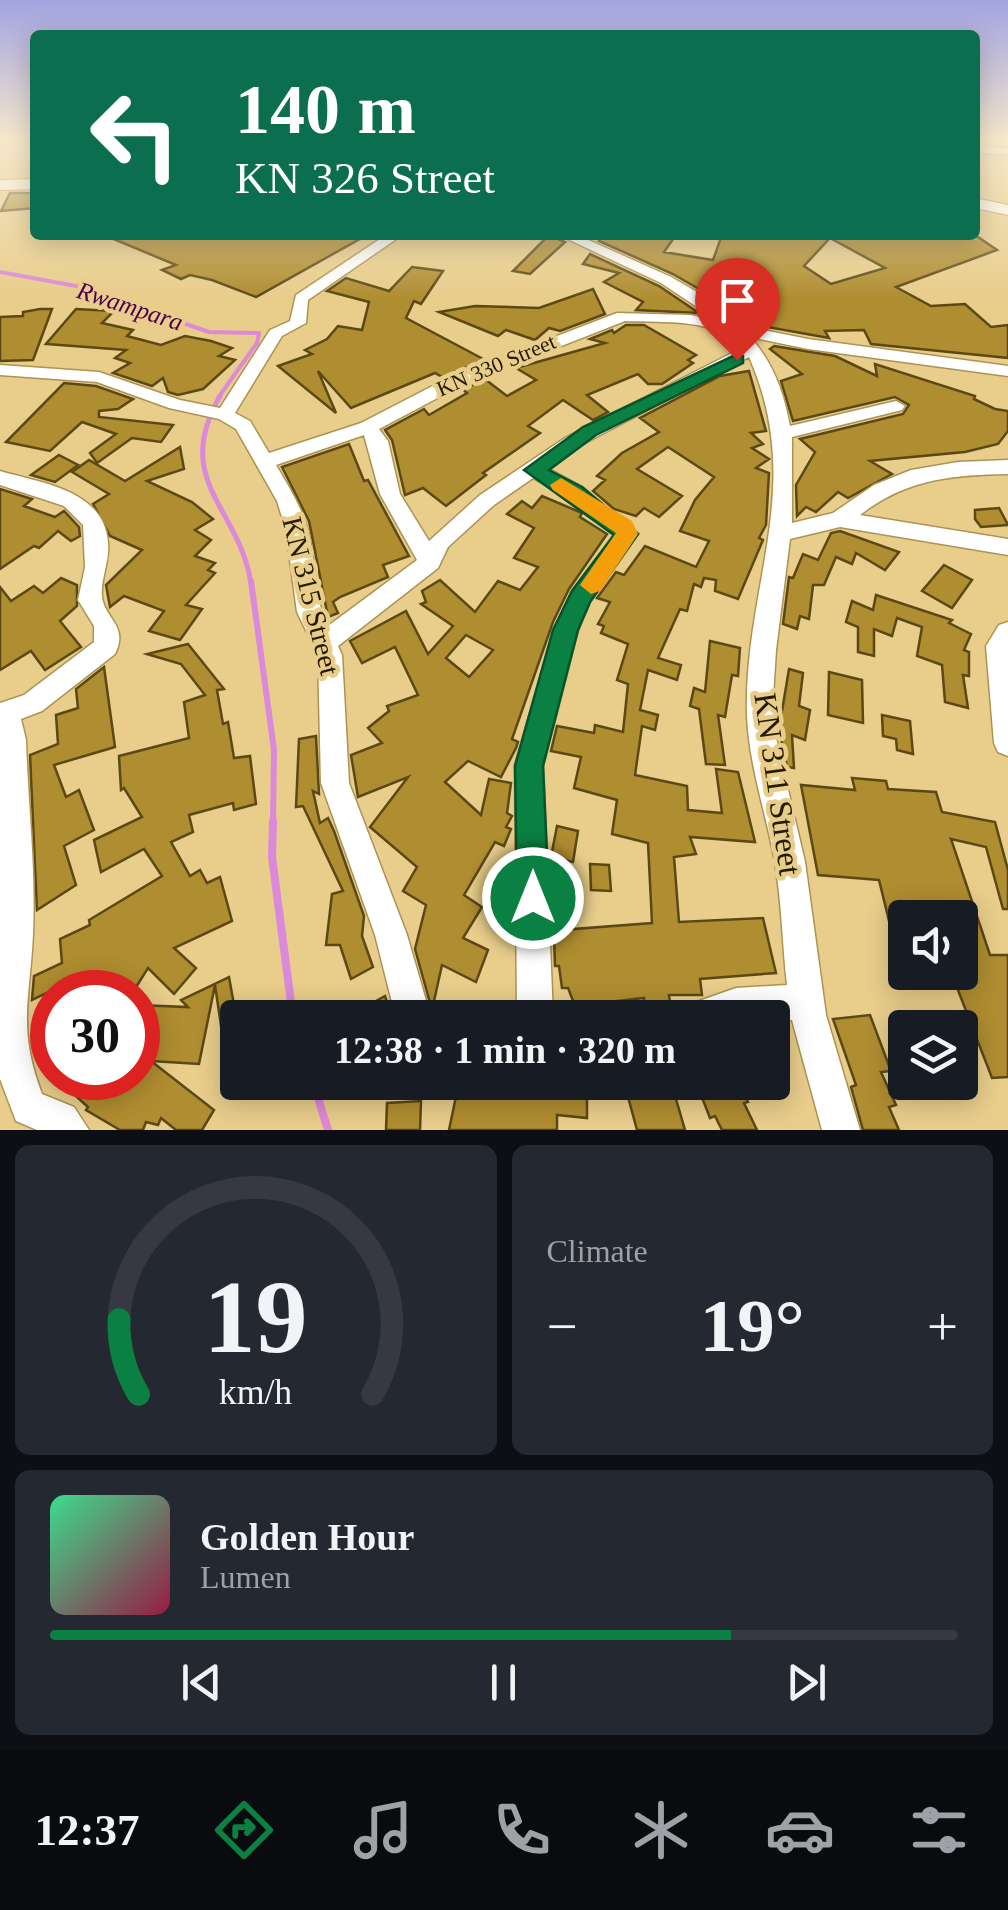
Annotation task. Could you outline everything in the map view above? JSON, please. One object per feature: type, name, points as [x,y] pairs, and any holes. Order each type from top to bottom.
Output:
[{"type":"main road","points":[[980,204],[1008,210]]},
{"type":"street","points":[[0,370],[99,377],[175,404],[224,415],[276,332],[298,323],[301,298],[387,240]]},
{"type":"street","name":"KN 311 Street","points":[[576,240],[704,304],[744,341],[778,399],[782,434],[781,534],[759,700],[768,768],[790,864],[806,1002],[841,1130]]},
{"type":"street","name":"KN 330 Street","points":[[264,462],[368,427],[456,380],[604,321],[648,315],[720,324],[744,341],[1008,371]]},
{"type":"street","points":[[324,642],[430,562],[440,542],[462,522],[534,470],[590,431],[744,341]]},
{"type":"street","points":[[782,434],[896,406]]},
{"type":"street","name":"KN 315 Street","points":[[224,415],[243,425],[287,501],[297,530],[309,612],[324,642],[333,682],[335,783],[391,935],[409,1000]]},
{"type":"street","points":[[368,427],[378,441],[390,494],[430,562]]},
{"type":"street","points":[[840,520],[874,491],[911,475],[1008,467]]},
{"type":"street","points":[[534,470],[575,492],[627,534],[580,598],[566,630],[529,766],[535,1000]]},
{"type":"street","points":[[0,478],[80,504],[94,517],[99,544],[90,600],[108,636],[106,647],[33,703],[6,713],[12,740],[17,933],[7,1008],[12,1062],[29,1108],[61,1120],[70,1130]]},
{"type":"street","points":[[781,534],[840,520],[1008,548]]},
{"type":"street","points":[[1008,632],[998,646],[1008,743]]},
{"type":"street","points":[[790,1003],[806,1002]]},
{"type":"building","points":[[10,194],[30,194],[30,208],[1,211]]},
{"type":"building","points":[[980,238],[997,250],[896,287],[931,306],[965,304],[991,327],[1008,325],[1008,358],[871,344],[864,330],[825,331],[829,338],[757,325],[752,320],[741,322],[711,296],[599,241],[672,240],[664,252],[713,260],[720,240],[828,240],[804,266],[831,284],[885,268],[834,240]]},
{"type":"building","points":[[116,240],[358,240],[256,297],[212,280],[190,275],[181,279],[162,270],[176,265]]},
{"type":"building","points":[[544,240],[565,242],[530,274],[513,271]]},
{"type":"building","points":[[590,254],[659,286],[699,313],[636,310],[643,302],[604,282],[619,273],[583,264]]},
{"type":"building","points":[[412,267],[443,271],[421,304],[414,301],[406,318],[485,360],[442,377],[435,373],[351,408],[318,371],[336,413],[278,366],[312,354],[305,350],[327,339],[338,326],[362,330],[369,302],[327,291],[346,278],[389,291]]},
{"type":"building","points":[[593,289],[605,314],[560,331],[549,328],[535,340],[506,330],[498,336],[439,312],[475,306],[539,308]]},
{"type":"building","points":[[52,309],[33,360],[0,361],[0,317],[23,316],[23,312]]},
{"type":"building","points":[[76,309],[114,311],[102,323],[133,330],[127,336],[161,345],[185,336],[211,341],[232,348],[219,356],[235,360],[203,389],[178,395],[168,392],[163,378],[152,386],[113,373],[130,363],[115,358],[126,350],[46,344]]},
{"type":"building","points":[[626,325],[644,325],[696,355],[688,360],[693,363],[662,384],[648,384],[638,374],[587,395],[608,412],[593,420],[563,400],[528,426],[540,433],[483,473],[486,475],[446,506],[423,488],[405,495],[392,440],[385,430],[424,409],[429,415],[467,393],[462,389],[486,380],[507,396],[536,380],[516,368],[605,343],[590,339],[612,330],[614,333]]},
{"type":"building","points":[[774,346],[835,356],[877,376],[875,364],[975,396],[974,399],[995,409],[1008,411],[1008,431],[998,444],[965,452],[870,461],[892,474],[848,498],[838,492],[816,512],[806,507],[797,516],[796,485],[815,452],[800,439],[903,414],[909,405],[895,397],[793,421],[781,381],[802,374],[770,349]]},
{"type":"building","points":[[749,371],[766,431],[751,433],[763,444],[752,448],[769,459],[756,468],[769,473],[766,525],[759,538],[763,540],[738,599],[715,591],[716,580],[704,578],[701,587],[694,584],[687,611],[680,609],[658,658],[681,665],[677,680],[648,670],[640,710],[658,715],[655,730],[642,726],[635,775],[687,786],[688,810],[722,813],[716,769],[738,772],[755,842],[690,837],[696,854],[674,857],[679,922],[763,918],[776,973],[700,979],[702,995],[669,995],[670,1000],[573,1000],[568,988],[562,988],[559,966],[555,966],[554,937],[562,936],[561,930],[652,923],[648,843],[612,834],[617,800],[574,788],[581,757],[551,751],[557,726],[594,733],[595,725],[623,732],[628,684],[617,680],[628,644],[601,633],[604,626],[598,624],[610,602],[597,598],[616,572],[624,575],[645,546],[696,567],[709,541],[680,531],[695,500],[714,477],[668,447],[637,469],[682,496],[659,517],[644,508],[636,516],[614,509],[593,491],[605,480],[597,476],[622,453],[659,432],[640,418],[720,376]]},
{"type":"building","points":[[64,383],[96,386],[133,399],[118,409],[99,411],[99,417],[173,425],[161,442],[132,438],[97,463],[90,453],[116,434],[82,422],[50,451],[6,442]]},
{"type":"building","points":[[349,444],[364,481],[368,480],[409,556],[383,565],[388,577],[333,602],[338,613],[328,617],[309,521],[282,467]]},
{"type":"building","points":[[180,447],[184,469],[147,481],[192,502],[213,519],[195,530],[211,540],[195,556],[215,563],[208,570],[215,573],[186,605],[202,609],[180,640],[149,631],[164,611],[124,596],[110,607],[106,585],[142,550],[110,536],[93,504],[109,494],[72,472],[89,460],[125,481]]},
{"type":"building","points":[[59,455],[78,465],[55,482],[31,475]]},
{"type":"building","points":[[0,489],[32,499],[24,506],[55,517],[64,511],[79,527],[80,536],[71,541],[58,531],[39,548],[34,546],[0,569]]},
{"type":"building","points":[[542,496],[582,513],[580,517],[607,534],[569,589],[553,622],[512,739],[518,742],[516,748],[501,777],[468,761],[445,782],[481,815],[489,779],[511,783],[507,813],[512,816],[504,846],[495,842],[464,895],[482,907],[463,938],[488,950],[476,982],[442,965],[434,1000],[429,1000],[415,949],[426,905],[403,891],[417,867],[370,827],[408,777],[358,797],[351,755],[382,743],[368,728],[389,711],[387,706],[418,695],[395,647],[362,663],[350,641],[406,611],[428,654],[453,626],[421,604],[426,602],[422,591],[440,580],[475,612],[498,581],[520,590],[538,567],[514,558],[534,528],[507,514],[522,501],[532,508]],"holes":[[[466,635],[493,650],[469,677],[446,658]]]},
{"type":"building","points":[[999,508],[1008,525],[981,527],[975,519],[975,510]]},
{"type":"building","points":[[840,531],[899,552],[885,570],[856,553],[852,564],[836,557],[824,585],[813,585],[809,619],[800,616],[797,629],[783,624],[789,577],[793,578],[803,554],[818,560],[831,533]]},
{"type":"building","points":[[944,565],[972,580],[952,608],[922,591]]},
{"type":"building","points":[[61,578],[77,585],[77,606],[60,621],[81,647],[45,670],[31,651],[0,670],[0,587],[11,601],[34,586],[43,593]]},
{"type":"building","points":[[876,595],[952,620],[949,623],[971,634],[964,650],[969,652],[969,676],[963,675],[968,708],[945,702],[942,665],[917,656],[922,627],[897,618],[892,636],[874,629],[874,656],[858,652],[858,627],[846,622],[852,601],[873,610]]},
{"type":"building","points":[[710,641],[740,648],[738,676],[732,675],[725,717],[718,715],[725,765],[706,764],[699,709],[690,706],[694,688],[705,692]]},
{"type":"building","points":[[188,644],[224,689],[217,690],[223,724],[228,722],[234,758],[250,756],[256,804],[234,810],[233,803],[189,815],[193,832],[171,842],[190,876],[200,870],[207,883],[220,877],[232,921],[174,948],[196,968],[174,994],[160,980],[160,970],[47,970],[62,963],[60,939],[90,925],[89,920],[162,876],[144,849],[101,872],[94,840],[142,817],[124,788],[121,790],[119,756],[189,738],[184,702],[205,695],[181,664],[147,654]]},
{"type":"building","points":[[104,667],[115,747],[54,765],[66,797],[79,790],[94,830],[64,846],[76,885],[37,910],[30,755],[58,744],[56,715],[78,708],[76,689]]},
{"type":"building","points":[[789,669],[803,673],[799,706],[810,710],[805,740],[792,735],[794,768],[787,767],[779,729]]},
{"type":"building","points":[[829,672],[862,680],[863,723],[828,715]]},
{"type":"building","points":[[882,715],[910,721],[913,754],[897,750],[896,739],[883,736]]},
{"type":"building","points":[[316,736],[319,794],[313,791],[320,823],[328,818],[334,831],[364,916],[362,936],[373,967],[351,979],[340,945],[326,945],[332,894],[343,891],[303,806],[296,807],[299,739]]},
{"type":"building","points":[[852,778],[886,781],[888,789],[936,792],[942,812],[995,822],[1008,870],[1008,909],[1003,909],[986,847],[951,839],[972,900],[888,900],[888,917],[879,880],[818,875],[801,785],[855,790]]},
{"type":"building","points":[[557,826],[578,831],[573,862],[551,857]]},
{"type":"building","points":[[590,864],[609,865],[611,891],[591,890]]},
{"type":"building","points":[[978,919],[990,955],[1008,955],[1008,1077],[992,1078],[978,1042],[978,1010],[966,1010],[958,990],[978,990]]},
{"type":"building","points":[[229,977],[233,1000],[220,1000],[220,1019],[215,985],[199,1064],[160,1062],[160,1006],[188,1007],[181,1000]]},
{"type":"building","points":[[870,1015],[888,1063],[888,1071],[881,1072],[888,1087],[888,1100],[894,1100],[896,1105],[889,1107],[899,1130],[863,1130],[851,1087],[856,1085],[833,1019]]},
{"type":"building","points":[[160,1068],[214,1110],[202,1130],[176,1130],[161,1118],[158,1125],[146,1122],[143,1130],[120,1130],[86,1110],[88,1107],[80,1100],[160,1100]]},
{"type":"building","points":[[455,1100],[587,1100],[587,1118],[557,1115],[557,1130],[449,1130]]},
{"type":"building","points":[[629,1100],[676,1100],[685,1130],[637,1130]]},
{"type":"building","points":[[703,1100],[747,1100],[744,1103],[757,1130],[722,1130],[715,1116],[710,1118]]},
{"type":"building","points":[[421,1101],[420,1130],[386,1130],[387,1103]]},
{"type":"waterway","name":"Rwampara","points":[[0,272],[76,286],[209,332],[259,333],[257,343],[218,398]]},
{"type":"waterway","points":[[220,396],[207,426],[205,473],[245,557],[251,584]]},
{"type":"waterway","points":[[251,581],[274,750],[273,823]]},
{"type":"waterway","points":[[273,821],[272,857],[291,1000]]},
{"type":"waterway","points":[[319,1100],[328,1130]]},
{"type":"slow traffic","points":[[561,485],[624,527],[627,534],[591,585]]},
{"type":"route","points":[[533,898],[529,766],[566,630],[580,598],[627,534],[624,527],[575,492],[534,470],[572,442],[623,413],[737,360]]}]
